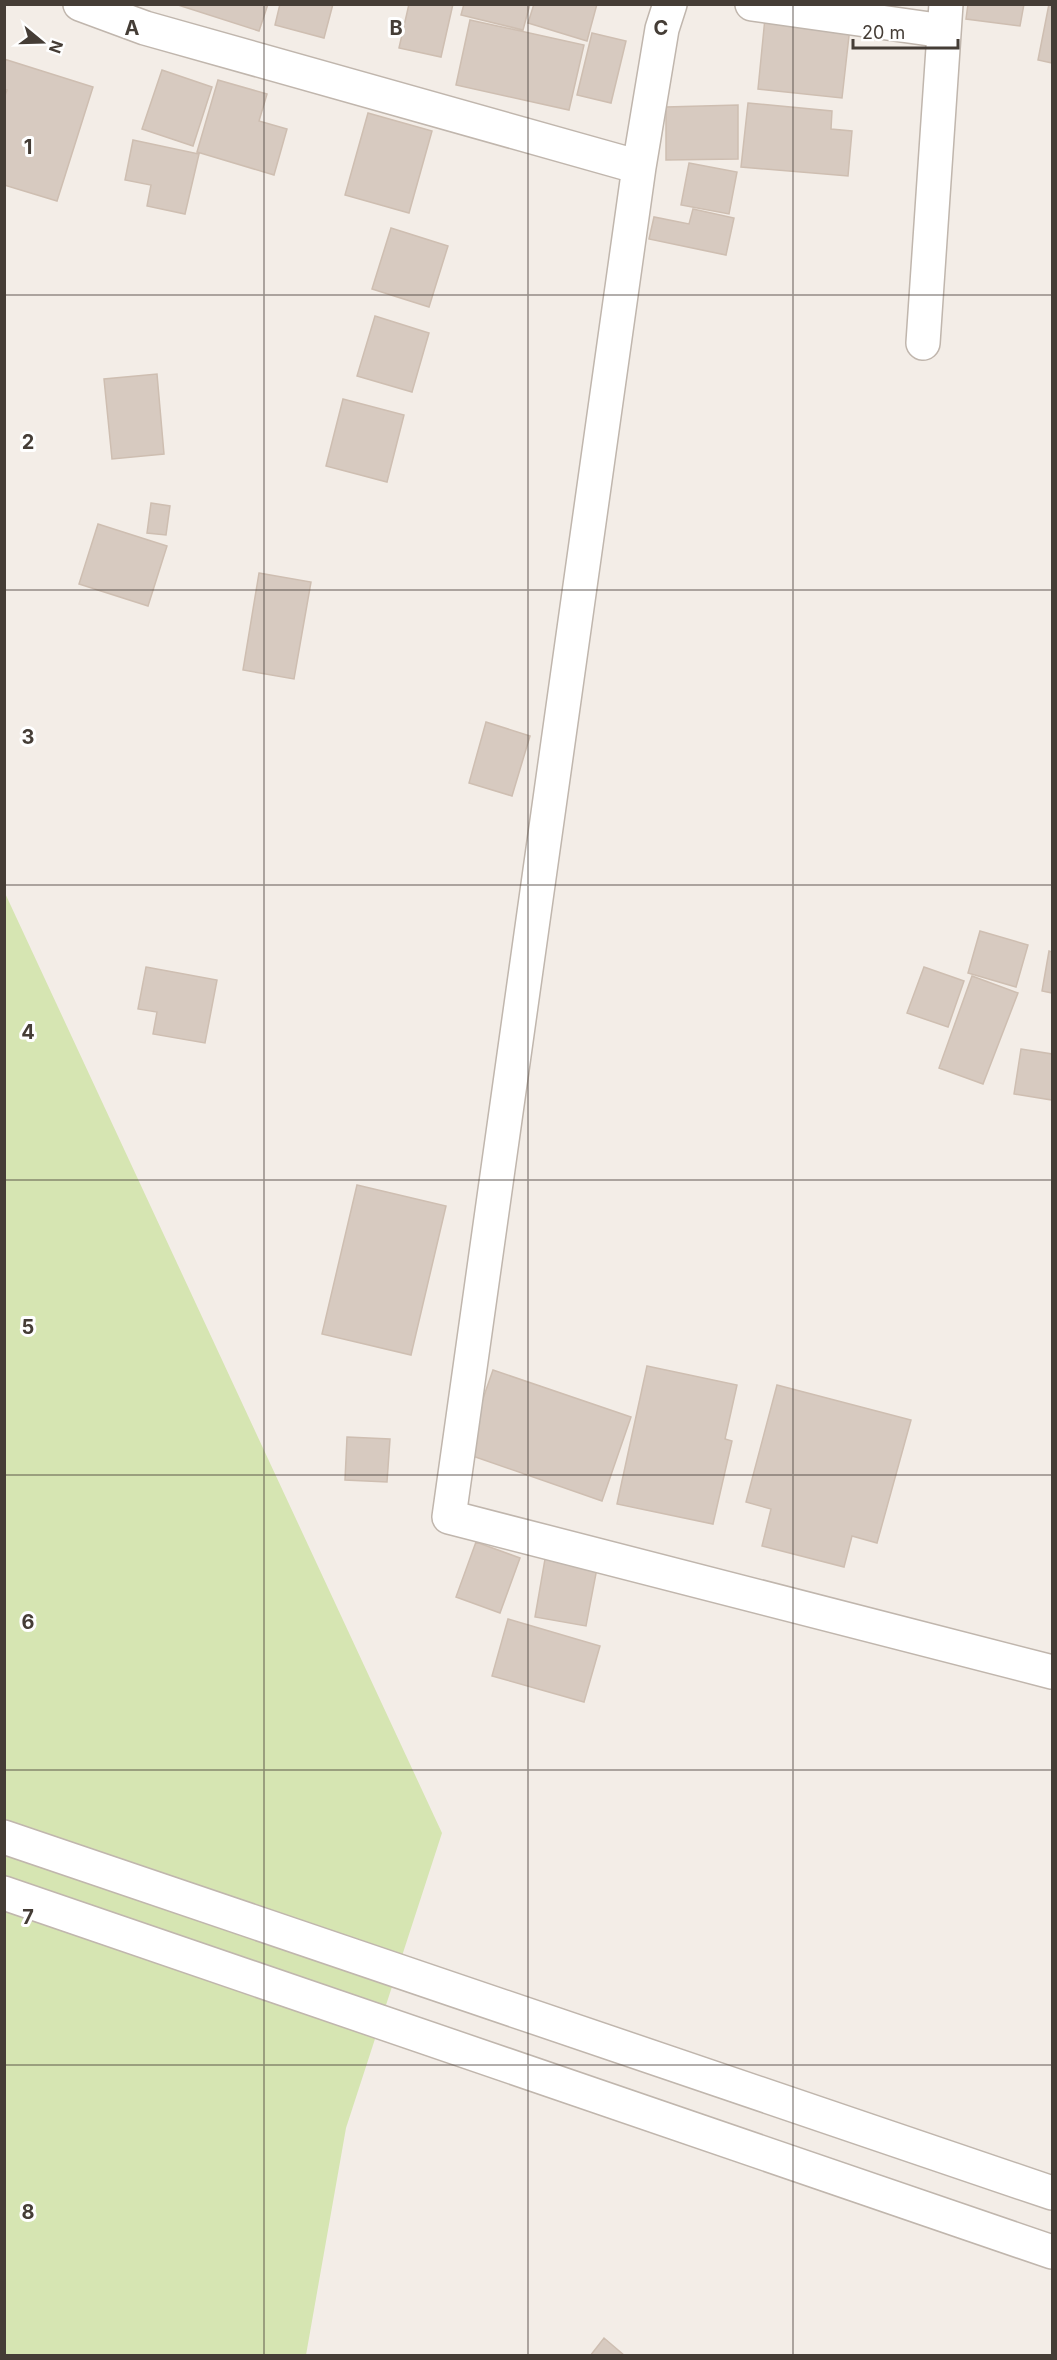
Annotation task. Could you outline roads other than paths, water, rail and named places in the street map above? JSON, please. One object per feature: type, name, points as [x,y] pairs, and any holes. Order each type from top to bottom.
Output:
[{"type":"street","points":[[80,4],[146,16],[639,167]]},
{"type":"street","points":[[670,4],[662,29],[639,167],[449,1517],[1053,1672]]},
{"type":"street","points":[[752,4],[945,18],[923,343]]},
{"type":"street","points":[[4,1837],[1053,2193]]},
{"type":"street","points":[[4,1893],[1053,2252]]}]
